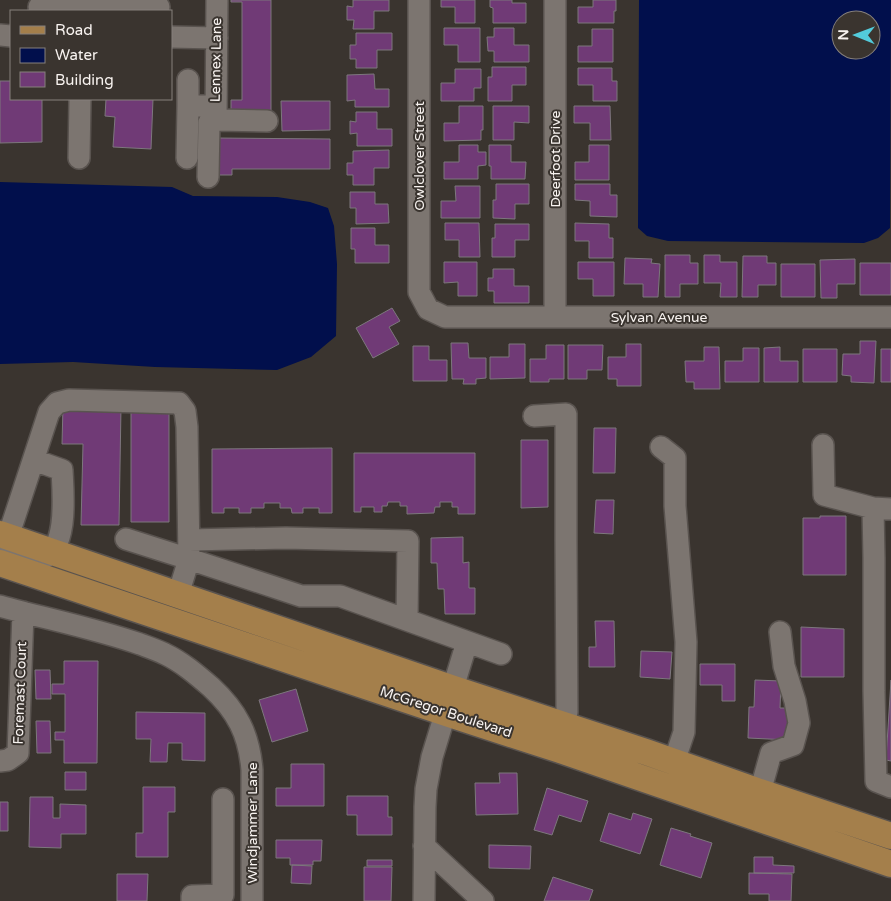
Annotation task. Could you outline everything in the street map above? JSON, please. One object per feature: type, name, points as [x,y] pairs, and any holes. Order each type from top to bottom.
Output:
[{"type":"main road","name":"McGregor Boulevard","points":[[3,543],[52,553],[178,595],[450,701],[560,750],[891,864]]},
{"type":"main road","name":"McGregor Boulevard","points":[[0,562],[450,701],[563,725],[891,836]]},
{"type":"street","name":"Lennex Lane","points":[[208,177],[209,123],[216,113],[217,0]]},
{"type":"street","name":"Owlclover Street","points":[[419,0],[419,292],[428,309]]},
{"type":"street","name":"Deerfoot Drive","points":[[555,0],[556,317]]},
{"type":"street","points":[[39,7],[100,10],[159,7]]},
{"type":"street","points":[[172,37],[217,38]]},
{"type":"street","points":[[188,80],[188,158]]},
{"type":"street","points":[[79,158],[80,100]]},
{"type":"street","points":[[188,106],[216,113],[267,121]]},
{"type":"street","name":"Sylvan Avenue","points":[[428,309],[445,317],[891,318]]},
{"type":"street","points":[[3,543],[34,460],[49,412],[57,402],[69,400],[179,403],[185,411],[187,427],[189,550],[178,595]]},
{"type":"street","points":[[534,416],[566,414],[568,712],[563,725]]},
{"type":"street","points":[[823,445],[824,495],[882,508],[883,598],[874,691],[876,781],[891,787]]},
{"type":"street","points":[[661,447],[675,458],[675,506],[686,642],[684,732],[674,762]]},
{"type":"street","points":[[34,460],[62,470],[63,514],[58,540],[52,553]]},
{"type":"street","points":[[189,550],[286,538],[408,541],[407,620]]},
{"type":"street","points":[[126,539],[189,550],[301,596],[340,596],[501,654]]},
{"type":"street","name":"Windjammer Lane","points":[[0,606],[115,635],[164,653],[194,673],[229,705],[247,737],[251,754],[252,898]]},
{"type":"street","name":"Foremast Court","points":[[0,761],[8,760],[18,753],[23,612]]},
{"type":"street","points":[[760,792],[771,753],[793,745],[799,723],[795,701],[784,666],[780,632]]},
{"type":"street","points":[[424,901],[426,789],[432,757],[468,642]]},
{"type":"street","points":[[223,799],[223,896]]},
{"type":"street","points":[[424,846],[483,901]]},
{"type":"street","points":[[192,901],[192,896],[252,898]]},
{"type":"water","points":[[639,0],[891,0],[890,228],[878,238],[864,243],[668,241],[647,236],[638,228]]},
{"type":"water","points":[[0,182],[172,187],[193,196],[277,197],[310,202],[328,208],[334,226],[337,264],[336,336],[311,357],[277,370],[155,367],[73,362],[0,364]]},
{"type":"building","points":[[231,0],[271,0],[271,113],[231,113],[231,100],[242,100],[242,2],[231,2]]},
{"type":"building","points":[[353,0],[389,0],[389,11],[374,11],[374,29],[353,29],[354,20],[347,20],[347,6],[353,7]]},
{"type":"building","points":[[441,0],[475,0],[475,23],[455,23],[455,7],[441,7]]},
{"type":"building","points":[[490,0],[512,0],[512,3],[526,3],[526,23],[493,23],[493,8],[490,7]]},
{"type":"building","points":[[593,0],[616,0],[614,23],[578,23],[578,7],[593,7]]},
{"type":"building","points":[[444,28],[480,28],[480,62],[458,62],[458,45],[444,45]]},
{"type":"building","points":[[494,28],[514,28],[514,45],[529,45],[529,62],[494,62],[494,51],[488,51],[487,37],[494,37]]},
{"type":"building","points":[[592,29],[613,29],[613,62],[578,62],[578,46],[592,46]]},
{"type":"building","points":[[356,33],[392,33],[392,50],[377,50],[377,68],[356,68],[356,59],[350,59],[350,45],[356,45]]},
{"type":"building","points":[[492,67],[526,67],[526,85],[512,85],[512,101],[488,101],[488,77],[492,77]]},
{"type":"building","points":[[578,68],[612,68],[612,81],[617,81],[617,101],[593,101],[593,85],[578,85]]},
{"type":"building","points":[[455,69],[481,69],[481,88],[474,88],[474,101],[441,101],[441,83],[455,83]]},
{"type":"building","points":[[374,74],[375,89],[389,89],[389,107],[355,107],[355,100],[347,101],[347,75]]},
{"type":"building","points":[[0,81],[10,81],[10,100],[42,100],[42,142],[0,143]]},
{"type":"building","points":[[106,100],[153,100],[151,149],[113,147],[115,117],[105,116]]},
{"type":"building","points":[[281,101],[330,101],[330,130],[282,131]]},
{"type":"building","points":[[459,106],[483,106],[481,140],[444,141],[444,123],[459,123]]},
{"type":"building","points":[[493,106],[529,106],[529,123],[514,122],[514,140],[493,140]]},
{"type":"building","points":[[574,106],[610,106],[611,140],[590,140],[590,123],[574,123]]},
{"type":"building","points":[[356,112],[377,112],[377,129],[392,129],[392,146],[357,146],[357,133],[350,134],[350,121],[356,122]]},
{"type":"building","points":[[217,138],[330,139],[330,169],[232,169],[232,175],[217,175]]},
{"type":"building","points":[[459,145],[478,145],[478,152],[486,152],[486,165],[478,166],[478,179],[444,179],[444,162],[459,162]]},
{"type":"building","points":[[489,145],[511,145],[511,162],[526,162],[525,179],[491,179]]},
{"type":"building","points":[[589,145],[609,145],[609,180],[575,180],[575,162],[589,162]]},
{"type":"building","points":[[389,150],[389,168],[374,168],[374,185],[353,185],[353,175],[347,175],[347,163],[353,163],[353,151]]},
{"type":"building","points":[[496,184],[529,184],[529,204],[515,204],[515,219],[493,218],[493,200],[496,200]]},
{"type":"building","points":[[575,184],[610,184],[610,195],[617,195],[617,217],[590,216],[590,201],[575,200]]},
{"type":"building","points":[[455,186],[480,186],[480,218],[441,218],[441,201],[456,201]]},
{"type":"building","points":[[350,192],[375,192],[375,204],[388,204],[389,223],[356,224],[356,208],[350,208]]},
{"type":"building","points":[[445,223],[479,223],[480,257],[459,257],[459,240],[445,240]]},
{"type":"building","points":[[575,223],[609,224],[609,238],[613,238],[613,258],[589,258],[589,241],[575,241]]},
{"type":"building","points":[[495,224],[529,224],[529,240],[515,240],[515,257],[492,257],[492,238],[495,238]]},
{"type":"building","points":[[351,228],[375,228],[375,245],[389,245],[389,263],[355,263],[355,249],[351,249]]},
{"type":"building","points":[[665,255],[690,255],[690,263],[698,263],[698,284],[680,284],[680,297],[665,297]]},
{"type":"building","points":[[704,255],[720,255],[720,262],[737,262],[737,297],[720,297],[721,283],[704,283]]},
{"type":"building","points":[[743,256],[767,256],[767,263],[776,263],[776,285],[758,285],[758,297],[742,297]]},
{"type":"building","points":[[625,258],[652,259],[651,263],[660,264],[658,297],[643,297],[643,284],[624,284]]},
{"type":"building","points":[[855,259],[855,284],[837,284],[837,298],[821,298],[820,260]]},
{"type":"building","points":[[444,262],[477,262],[477,296],[458,296],[458,282],[444,283]]},
{"type":"building","points":[[578,262],[614,262],[614,296],[593,296],[593,279],[578,279]]},
{"type":"building","points":[[860,263],[891,263],[891,295],[860,295]]},
{"type":"building","points":[[781,264],[815,264],[815,297],[781,297]]},
{"type":"building","points":[[493,269],[514,269],[514,286],[529,286],[529,303],[494,303],[494,291],[488,291],[488,278],[493,278]]},
{"type":"building","points":[[392,308],[400,321],[389,327],[399,344],[373,358],[356,328]]},
{"type":"building","points":[[860,341],[876,341],[874,383],[851,382],[851,376],[842,375],[843,354],[860,354]]},
{"type":"building","points":[[451,343],[468,343],[469,358],[486,358],[486,378],[476,379],[476,384],[463,384],[464,379],[452,379]]},
{"type":"building","points":[[509,344],[525,344],[525,378],[490,379],[490,357],[509,357]]},
{"type":"building","points":[[626,344],[641,344],[641,386],[617,386],[617,379],[608,379],[608,357],[626,357]]},
{"type":"building","points":[[546,345],[564,345],[564,379],[549,379],[549,382],[530,382],[530,359],[546,359]]},
{"type":"building","points":[[568,345],[603,345],[602,370],[587,370],[587,379],[568,379]]},
{"type":"building","points":[[413,346],[429,346],[429,360],[447,360],[447,381],[413,381]]},
{"type":"building","points":[[704,347],[719,347],[720,389],[694,389],[694,382],[686,382],[685,361],[704,361]]},
{"type":"building","points":[[780,347],[780,361],[798,361],[798,382],[764,382],[764,348]]},
{"type":"building","points":[[743,348],[759,348],[759,382],[725,382],[725,361],[743,361]]},
{"type":"building","points":[[803,349],[837,349],[837,382],[803,382]]},
{"type":"building","points":[[881,349],[891,349],[891,382],[881,382]]},
{"type":"building","points":[[131,404],[169,404],[169,522],[131,522]]},
{"type":"building","points":[[63,406],[121,407],[119,525],[81,525],[83,444],[62,444]]},
{"type":"building","points":[[594,428],[616,428],[615,473],[593,473]]},
{"type":"building","points":[[521,440],[548,440],[548,507],[521,508]]},
{"type":"building","points":[[332,448],[332,513],[319,513],[319,508],[303,508],[303,513],[292,513],[291,508],[280,508],[280,503],[264,503],[264,508],[251,508],[251,513],[239,513],[239,508],[224,508],[224,513],[212,513],[212,449]]},
{"type":"building","points":[[354,453],[475,453],[475,514],[458,514],[458,507],[452,507],[452,502],[440,502],[440,507],[435,507],[434,513],[407,514],[407,506],[400,506],[400,502],[388,502],[387,506],[382,506],[382,512],[374,512],[374,507],[361,507],[361,512],[354,512]]},
{"type":"building","points":[[596,500],[614,500],[613,534],[594,533]]},
{"type":"building","points":[[820,516],[846,516],[846,575],[803,575],[803,518],[820,518]]},
{"type":"building","points":[[463,537],[463,563],[469,562],[469,588],[475,588],[475,614],[445,614],[444,589],[438,589],[437,563],[431,563],[431,538]]},
{"type":"building","points":[[595,621],[614,621],[615,667],[589,667],[589,647],[596,647]]},
{"type":"building","points":[[801,627],[844,629],[844,677],[801,677]]},
{"type":"building","points":[[641,651],[672,652],[670,679],[640,677]]},
{"type":"building","points":[[64,661],[98,661],[97,763],[64,763],[64,740],[55,740],[55,732],[65,732],[65,694],[52,694],[52,684],[64,684]]},
{"type":"building","points":[[700,664],[735,664],[735,701],[722,701],[722,685],[700,685]]},
{"type":"building","points":[[35,670],[50,670],[51,699],[36,699]]},
{"type":"building","points":[[755,680],[781,681],[780,708],[791,708],[789,740],[748,738],[749,707],[754,707]]},
{"type":"building","points":[[891,680],[891,761],[886,760]]},
{"type":"building","points":[[296,689],[308,731],[272,742],[259,700]]},
{"type":"building","points":[[136,712],[205,713],[205,761],[182,760],[182,743],[168,743],[167,762],[150,762],[151,739],[136,739]]},
{"type":"building","points":[[36,721],[50,721],[51,753],[37,753]]},
{"type":"building","points":[[291,764],[324,764],[324,806],[276,806],[276,788],[291,788]]},
{"type":"building","points":[[65,772],[86,772],[86,790],[65,790]]},
{"type":"building","points":[[499,773],[517,773],[518,814],[476,815],[475,783],[500,783]]},
{"type":"building","points":[[143,787],[175,787],[175,812],[168,812],[168,857],[136,857],[136,833],[143,833]]},
{"type":"building","points":[[547,788],[588,801],[581,822],[559,815],[552,835],[534,830]]},
{"type":"building","points":[[347,796],[388,796],[388,817],[392,817],[392,835],[357,835],[357,815],[347,815]]},
{"type":"building","points":[[30,797],[53,797],[53,818],[60,818],[60,804],[86,805],[86,834],[61,834],[61,848],[29,847]]},
{"type":"building","points":[[0,802],[8,802],[8,831],[0,831]]},
{"type":"building","points":[[609,813],[631,820],[633,813],[652,819],[640,854],[600,841]]},
{"type":"building","points":[[671,828],[712,843],[701,878],[660,865]]},
{"type":"building","points":[[276,840],[322,840],[321,861],[313,861],[313,865],[290,865],[290,858],[276,858]]},
{"type":"building","points":[[489,845],[531,846],[530,869],[489,868]]},
{"type":"building","points":[[754,857],[773,857],[773,865],[794,866],[794,873],[754,873]]},
{"type":"building","points":[[367,860],[392,860],[392,866],[367,866]]},
{"type":"building","points":[[292,865],[312,866],[311,884],[291,883]]},
{"type":"building","points":[[364,867],[392,867],[391,901],[364,901]]},
{"type":"building","points":[[749,873],[792,874],[791,901],[769,901],[769,894],[749,894]]},
{"type":"building","points":[[117,874],[148,874],[147,901],[117,901]]},
{"type":"building","points":[[553,877],[593,890],[589,901],[544,901]]}]
